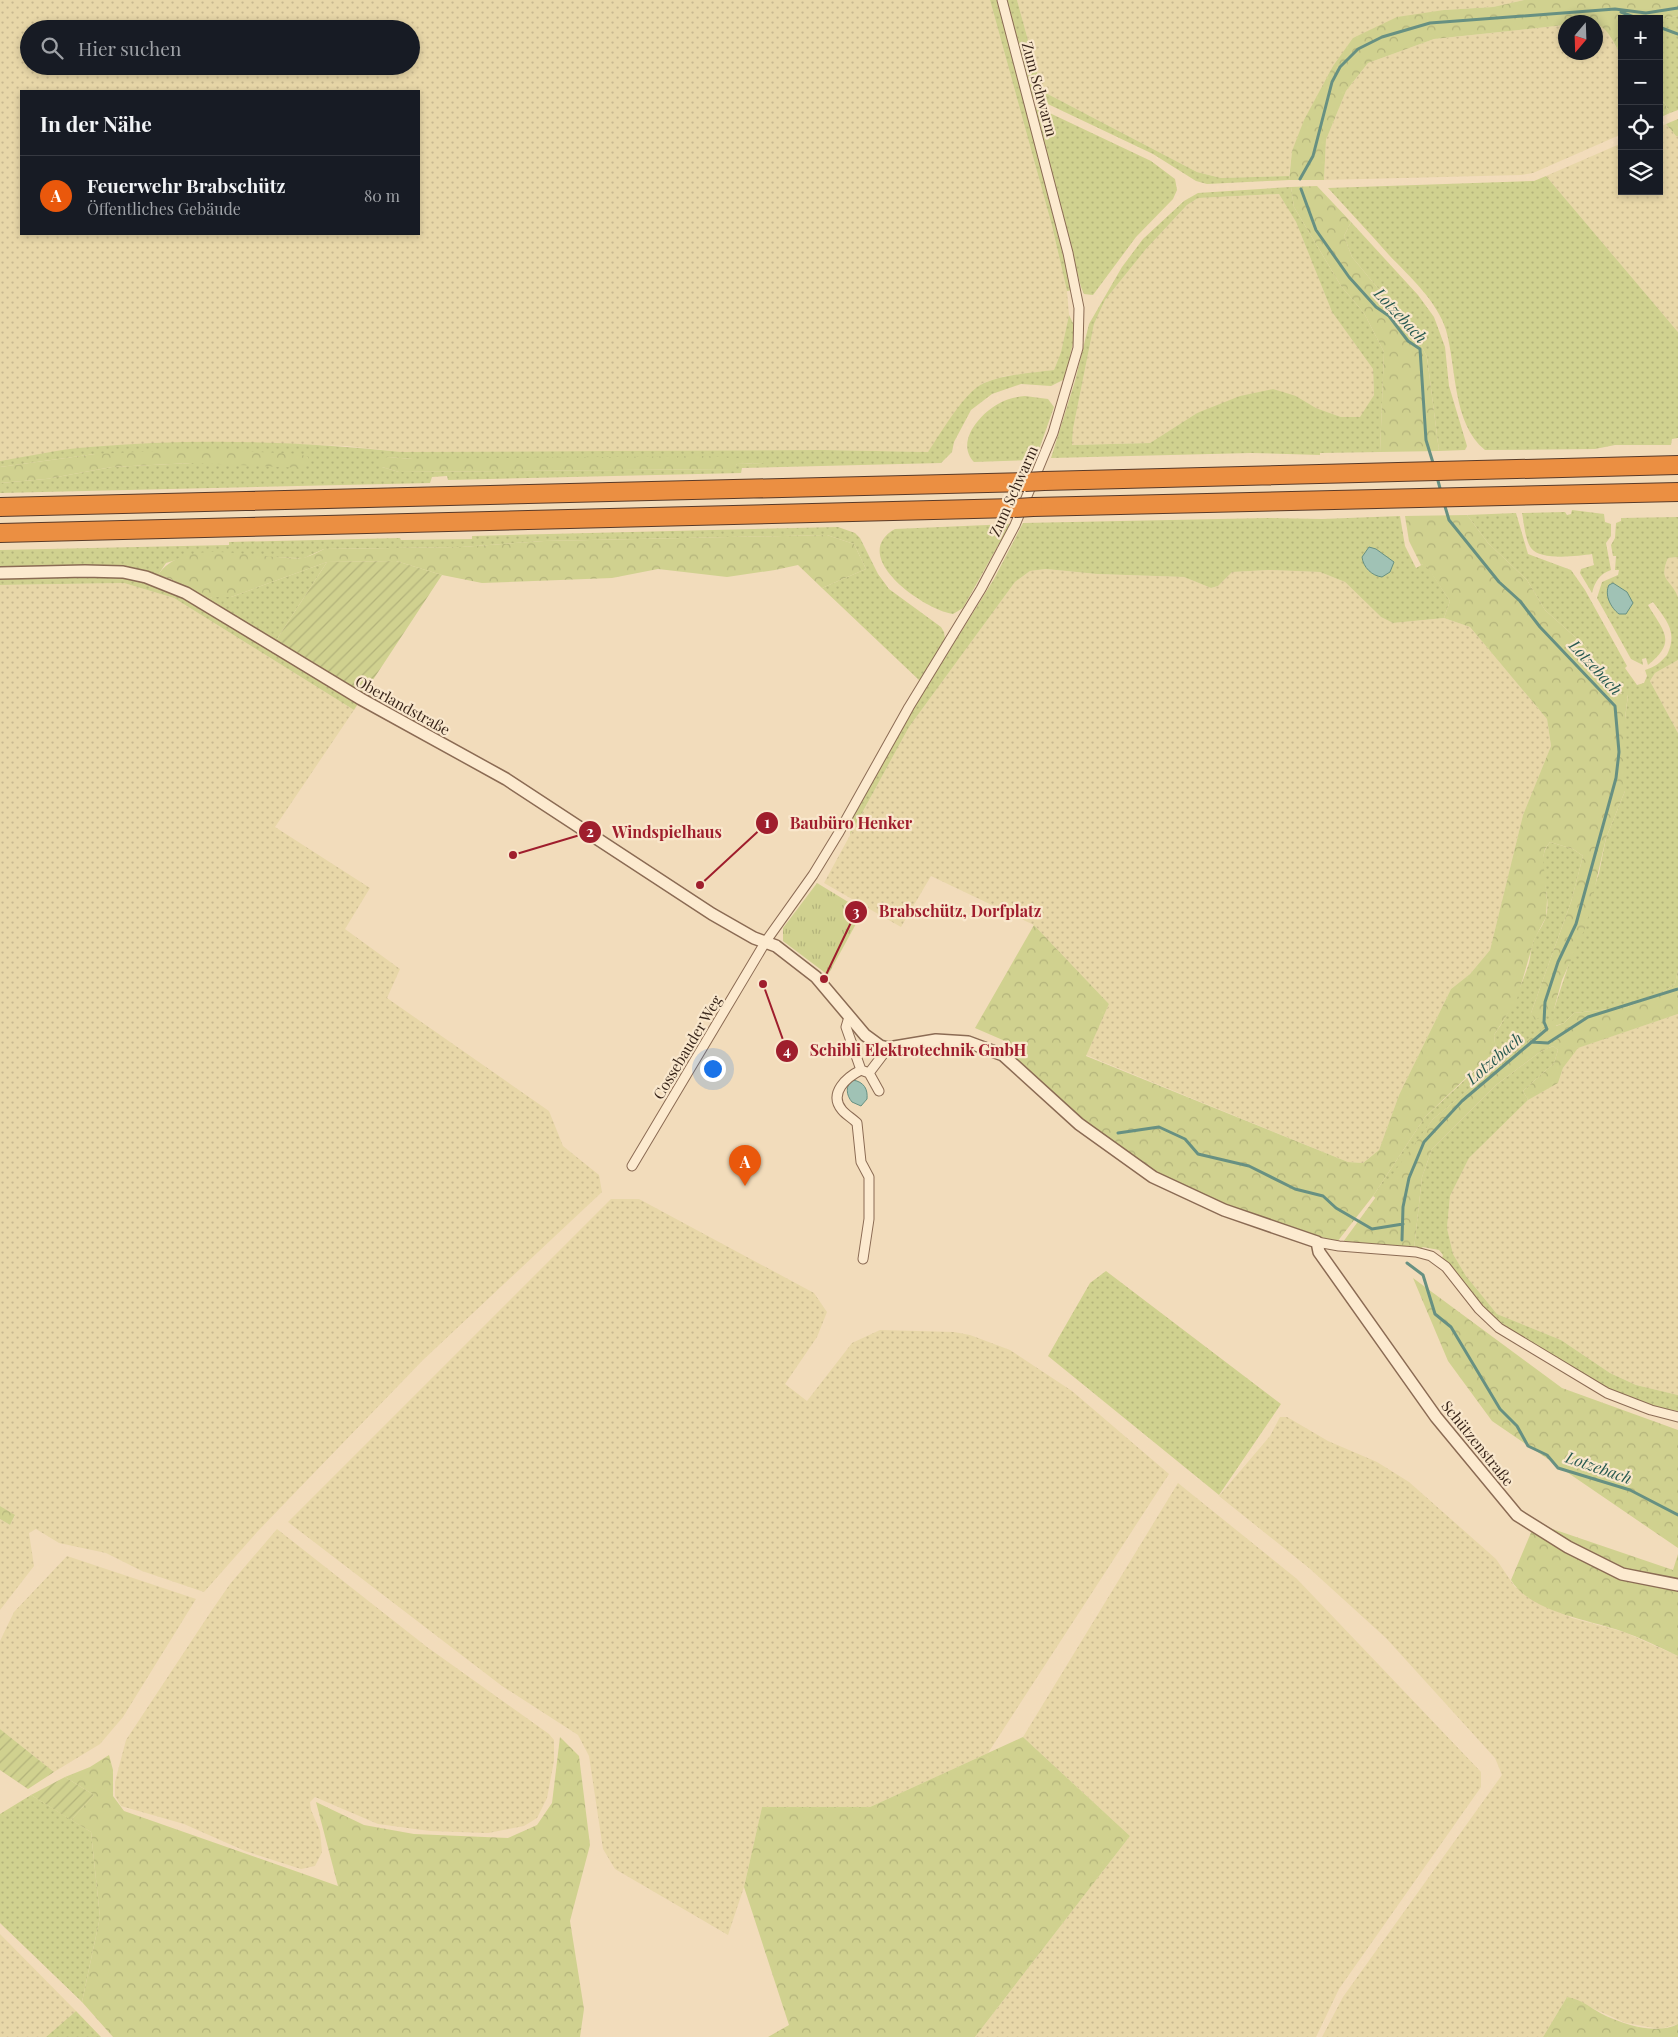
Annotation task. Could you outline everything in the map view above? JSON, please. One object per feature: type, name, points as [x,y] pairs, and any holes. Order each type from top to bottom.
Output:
[{"type":"highway","points":[[0,507],[1678,465]]},
{"type":"highway","points":[[0,533],[1678,492]]},
{"type":"street","name":"Zum Schwarm","points":[[766,941],[813,875],[833,842],[904,716],[997,559],[1015,525],[1044,457],[1073,368],[1080,329],[1078,296],[1002,0]]},
{"type":"street","name":"Oberlandstraße","points":[[0,574],[86,571],[123,572],[146,577],[186,593],[360,699],[514,784],[712,914],[754,938],[776,946],[816,977],[865,1035],[880,1046],[888,1048]]},
{"type":"street","name":"Cossebauder Weg","points":[[632,1166],[766,941]]},
{"type":"street","points":[[849,1017],[846,1026],[860,1070]]},
{"type":"street","points":[[870,1074],[888,1048],[936,1040],[968,1042],[1003,1054],[1079,1124],[1153,1177],[1224,1210],[1318,1242],[1339,1246],[1416,1252],[1431,1256],[1446,1267],[1479,1309],[1499,1328],[1607,1393],[1651,1410],[1678,1417]]},
{"type":"street","points":[[863,1259],[869,1219],[869,1177],[861,1162],[857,1123],[843,1112],[838,1104],[838,1091],[847,1076],[860,1070],[870,1074],[879,1091]]},
{"type":"street","name":"Schützenstraße","points":[[1318,1242],[1319,1252],[1436,1417],[1517,1514],[1568,1547],[1622,1574],[1678,1585]]},
{"type":"shaded area","points":[[0,0],[990,0],[1052,226],[1067,291],[1069,315],[1061,352],[1054,370],[1005,376],[983,383],[973,391],[928,452],[823,450],[402,452],[346,446],[273,444],[89,447],[0,461]]},
{"type":"shaded area","points":[[1017,0],[1524,0],[1493,7],[1444,10],[1333,66],[1292,151],[1289,176],[1221,178],[1197,172],[1042,91]]},
{"type":"shaded area","points":[[1558,26],[1558,60],[1603,60],[1603,27],[1605,28],[1618,50],[1618,136],[1533,173],[1521,175],[1324,180],[1326,140],[1346,91],[1368,63],[1434,39]]},
{"type":"shaded area","points":[[1666,124],[1678,136],[1678,332],[1546,176],[1618,145],[1618,195],[1663,195],[1663,125]]},
{"type":"shaded area","points":[[1279,194],[1296,222],[1332,312],[1373,369],[1374,395],[1361,417],[1341,417],[1316,408],[1296,396],[1197,413],[1150,443],[1072,445],[1073,429],[1094,324],[1105,300],[1146,249],[1187,205],[1198,198]]},
{"type":"shaded area","points":[[1369,547],[1376,549],[1394,562],[1390,572],[1382,577],[1372,573],[1364,564],[1362,557]]},
{"type":"shaded area","points":[[1678,557],[1678,597],[1666,581],[1664,569],[1668,558]]},
{"type":"shaded area","points":[[1046,569],[1097,574],[1184,577],[1211,588],[1218,586],[1232,572],[1269,570],[1320,572],[1345,582],[1381,617],[1393,623],[1444,618],[1470,627],[1547,719],[1551,746],[1523,815],[1490,950],[1470,974],[1451,989],[1399,1095],[1379,1150],[1363,1163],[1348,1162],[1086,1055],[1109,1004],[1034,925],[931,876],[901,927],[824,883],[909,727],[1015,582],[1030,571]]},
{"type":"shaded area","points":[[124,583],[174,598],[354,710],[275,827],[370,888],[345,929],[400,969],[387,998],[549,1111],[563,1146],[599,1175],[602,1192],[423,1360],[257,1532],[204,1592],[142,1571],[106,1553],[59,1543],[36,1529],[29,1533],[34,1566],[0,1610],[0,1519],[10,1525],[15,1516],[0,1506],[0,585]]},
{"type":"shaded area","points":[[1613,583],[1627,592],[1633,603],[1626,614],[1619,614],[1609,601],[1607,593],[1609,585]]},
{"type":"shaded area","points":[[1678,660],[1678,733],[1650,681],[1655,673]]},
{"type":"shaded area","points":[[1678,1014],[1678,1395],[1636,1385],[1610,1373],[1561,1340],[1497,1314],[1466,1276],[1453,1254],[1447,1228],[1450,1196],[1469,1158],[1530,1098],[1558,1083],[1563,1068],[1577,1048]]},
{"type":"shaded area","points":[[853,1080],[863,1084],[867,1092],[867,1099],[861,1106],[852,1102],[847,1090],[850,1082]]},
{"type":"shaded area","points":[[611,1199],[639,1199],[814,1293],[827,1312],[817,1337],[785,1384],[807,1401],[852,1343],[880,1330],[954,1332],[970,1335],[1010,1350],[1072,1391],[1169,1474],[988,1753],[870,1807],[762,1807],[744,1887],[728,1935],[615,1869],[603,1849],[589,1756],[578,1735],[502,1686],[288,1522]]},
{"type":"shaded area","points":[[1280,1417],[1287,1417],[1328,1441],[1377,1462],[1409,1482],[1496,1559],[1515,1587],[1572,1618],[1624,1632],[1678,1656],[1678,2024],[1660,2029],[1626,2023],[1567,1997],[1543,2037],[1322,2037],[1343,1997],[1502,1775],[1495,1758],[1386,1638],[1309,1568],[1219,1496],[1270,1436]]},
{"type":"shaded area","points":[[1178,1483],[1297,1579],[1481,1772],[1481,1787],[1339,1989],[1316,2037],[975,2037],[1130,1836],[1023,1737]]},
{"type":"shaded area","points":[[277,1529],[427,1647],[549,1734],[554,1740],[554,1761],[547,1798],[537,1818],[524,1826],[488,1833],[430,1831],[378,1824],[315,1797],[310,1802],[311,1810],[320,1831],[322,1852],[315,1866],[301,1869],[245,1851],[184,1824],[121,1806],[115,1796],[115,1782],[126,1740],[230,1584]]},
{"type":"shaded area","points":[[67,1556],[196,1599],[123,1717],[100,1744],[54,1772],[0,1729],[0,1641],[14,1612]]},
{"type":"shaded area","points":[[0,1934],[76,2011],[46,2037],[0,2037]]},
{"type":"green space","points":[[990,0],[998,0],[1072,290],[1067,291],[1052,226]]},
{"type":"green space","points":[[1007,0],[1017,0],[1042,91],[1197,172],[1221,178],[1289,176],[1289,180],[1207,184],[1196,181],[1153,154],[1031,96]]},
{"type":"green space","points":[[1524,0],[1678,0],[1678,16],[1663,18],[1663,15],[1618,15],[1618,50],[1611,37],[1603,29],[1603,15],[1558,15],[1558,26],[1434,39],[1368,63],[1346,91],[1326,140],[1324,180],[1289,180],[1292,151],[1304,120],[1333,66],[1353,38],[1397,17],[1444,10],[1493,7]]},
{"type":"green space","points":[[1678,16],[1678,110],[1670,113],[1663,100],[1663,18]]},
{"type":"green space","points":[[1663,100],[1670,113],[1663,116]]},
{"type":"green space","points":[[1034,107],[1151,161],[1175,179],[1177,190],[1173,199],[1136,237],[1093,295],[1084,294],[1081,287]]},
{"type":"green space","points":[[1678,119],[1678,136],[1676,136],[1666,124]]},
{"type":"green space","points":[[1546,176],[1678,332],[1678,438],[1672,439],[1671,445],[1615,445],[1595,449],[1485,450],[1474,439],[1461,410],[1446,330],[1442,319],[1430,299],[1328,188],[1534,181]]},
{"type":"green space","points":[[1317,186],[1351,222],[1344,236],[1352,257],[1415,333],[1427,357],[1439,451],[1380,452],[1384,352],[1364,313],[1341,286],[1294,207],[1291,187]]},
{"type":"green space","points":[[1291,187],[1294,207],[1341,286],[1364,313],[1384,352],[1380,452],[1320,453],[1320,455],[1251,453],[1051,458],[1075,381],[1089,324],[1122,267],[1143,239],[1184,201],[1198,193]],"holes":[[[1279,194],[1296,222],[1332,312],[1373,369],[1374,395],[1360,417],[1341,417],[1316,408],[1296,396],[1273,389],[1240,396],[1197,413],[1150,443],[1072,445],[1073,429],[1094,324],[1105,300],[1146,249],[1187,205],[1198,198]]]},
{"type":"green space","points":[[1351,222],[1418,295],[1434,317],[1445,347],[1449,386],[1467,446],[1465,450],[1439,451],[1427,357],[1415,333],[1352,257],[1344,236]]},
{"type":"green space","points":[[1069,315],[1075,327],[1075,334],[1065,379],[1051,386],[1021,384],[992,394],[971,410],[954,442],[952,452],[941,463],[742,468],[741,473],[448,480],[447,476],[432,477],[430,483],[0,493],[0,483],[46,479],[112,467],[192,463],[95,454],[0,467],[0,461],[68,449],[168,442],[286,443],[402,452],[823,450],[928,452],[953,414],[976,388],[984,383],[1001,378],[1054,370],[1061,352]],"holes":[[[388,457],[413,459],[763,463],[737,464],[733,469],[399,472],[382,467]]]},
{"type":"green space","points":[[1025,396],[1048,399],[1054,407],[1036,458],[1034,460],[974,462],[967,446],[968,437],[977,421],[1001,402]]},
{"type":"green space","points":[[203,449],[299,454],[308,457],[308,462],[304,468],[192,463],[112,467],[46,479],[0,483],[0,467],[95,454]]},
{"type":"green space","points":[[706,456],[763,460],[764,463],[737,464],[734,469],[399,472],[382,467],[380,460],[388,457],[413,459]]},
{"type":"green space","points":[[1572,510],[1604,514],[1605,522],[1611,524],[1611,536],[1606,543],[1611,570],[1598,579],[1592,593],[1580,573],[1581,569],[1594,565],[1592,554],[1560,557],[1542,555],[1531,548],[1526,536],[1522,513],[1565,512],[1567,515],[1571,514]]},
{"type":"green space","points":[[1516,513],[1528,554],[1571,570],[1585,590],[1627,666],[1625,668],[1637,685],[1644,683],[1647,676],[1645,670],[1652,668],[1667,655],[1671,640],[1669,627],[1653,602],[1648,605],[1663,629],[1665,642],[1663,649],[1648,665],[1646,658],[1642,659],[1643,665],[1631,659],[1597,598],[1602,582],[1618,575],[1619,570],[1615,570],[1616,556],[1613,556],[1611,545],[1615,538],[1616,523],[1621,521],[1621,518],[1678,517],[1678,557],[1668,558],[1664,571],[1678,597],[1678,660],[1655,673],[1650,681],[1678,733],[1678,970],[1675,984],[1658,995],[1627,1007],[1574,1013],[1564,1023],[1555,1026],[1555,1019],[1433,1119],[1377,1199],[1373,1196],[1425,1117],[1496,1051],[1494,1035],[1510,1010],[1529,963],[1535,937],[1546,916],[1547,897],[1543,859],[1550,842],[1573,849],[1583,856],[1571,902],[1531,1013],[1554,1009],[1599,873],[1606,838],[1625,791],[1625,719],[1628,695],[1622,694],[1611,684],[1584,645],[1545,610],[1527,580],[1488,543],[1467,515]]},
{"type":"green space","points":[[1467,515],[1488,543],[1527,580],[1545,610],[1584,645],[1611,684],[1621,694],[1628,694],[1625,719],[1625,791],[1606,838],[1586,926],[1562,980],[1554,1009],[1535,1020],[1531,1013],[1571,902],[1583,856],[1573,849],[1550,842],[1545,849],[1543,858],[1547,900],[1546,917],[1534,940],[1517,999],[1494,1035],[1496,1051],[1425,1117],[1373,1196],[1337,1242],[1241,1211],[1154,1173],[1077,1117],[1007,1053],[1012,1044],[975,1028],[1034,925],[1109,1004],[1086,1056],[1348,1162],[1363,1163],[1379,1150],[1399,1095],[1451,989],[1470,974],[1490,950],[1523,815],[1551,746],[1547,719],[1470,627],[1444,618],[1450,601],[1425,564],[1421,565],[1409,541],[1405,516]]},
{"type":"green space","points":[[1400,516],[1405,546],[1416,568],[1425,563],[1450,601],[1444,618],[1393,623],[1381,617],[1345,582],[1320,572],[1269,570],[1232,572],[1218,586],[1211,588],[1184,577],[1097,574],[1046,569],[1030,571],[1015,582],[909,727],[850,835],[852,819],[905,722],[994,579],[1023,523],[1268,518],[1322,519]]},
{"type":"green space","points":[[1010,524],[963,608],[953,614],[925,603],[909,592],[895,580],[885,567],[880,553],[883,540],[895,529]]},
{"type":"green space","points":[[838,527],[855,533],[860,538],[878,574],[889,589],[941,627],[944,632],[945,639],[920,681],[822,588],[866,569],[854,544],[827,535],[544,541],[461,547],[324,549],[304,558],[189,556],[166,563],[158,575],[109,565],[0,568],[0,550],[229,545],[229,542],[400,538],[401,540],[472,539],[472,536]]},
{"type":"green space","points":[[827,535],[854,544],[866,569],[822,588],[798,565],[727,577],[658,569],[612,578],[482,583],[442,575],[396,561],[327,562],[231,597],[212,597],[207,600],[171,579],[158,575],[171,563],[187,555],[205,552],[302,558],[324,549],[461,547],[544,541]]},
{"type":"green space","points":[[396,561],[442,575],[363,695],[275,642],[327,562]]},
{"type":"green space","points":[[327,562],[275,642],[207,600],[212,597],[231,597]]},
{"type":"green space","points":[[109,576],[137,579],[168,589],[359,702],[354,710],[174,598],[124,583],[0,585],[0,578]]},
{"type":"green space","points":[[817,883],[863,911],[828,975],[783,941],[783,928]]},
{"type":"green space","points":[[1678,970],[1678,1014],[1578,1048],[1563,1068],[1558,1083],[1528,1100],[1523,1091],[1554,1063],[1558,1050],[1553,1046],[1540,1052],[1496,1085],[1432,1149],[1422,1177],[1414,1249],[1343,1242],[1433,1119],[1555,1018],[1556,1026],[1564,1023],[1574,1013],[1627,1007],[1658,995],[1675,984]]},
{"type":"green space","points":[[1553,1046],[1558,1050],[1554,1063],[1523,1091],[1528,1100],[1469,1158],[1450,1196],[1447,1228],[1453,1254],[1466,1276],[1497,1314],[1561,1340],[1610,1373],[1636,1385],[1678,1395],[1678,1411],[1641,1402],[1608,1388],[1543,1350],[1488,1312],[1442,1258],[1443,1255],[1439,1250],[1423,1247],[1414,1249],[1422,1177],[1432,1149],[1496,1085],[1540,1052]]},
{"type":"green space","points":[[1106,1271],[1281,1404],[1219,1495],[1048,1356],[1090,1283]]},
{"type":"green space","points":[[1413,1278],[1562,1388],[1678,1430],[1678,1548],[1492,1421],[1448,1361]]},
{"type":"green space","points":[[0,1506],[15,1515],[10,1525],[0,1519]]},
{"type":"green space","points":[[1535,1523],[1673,1570],[1678,1554],[1678,1656],[1628,1634],[1546,1607],[1520,1591],[1511,1580]]},
{"type":"green space","points":[[0,1729],[54,1772],[28,1789],[0,1770]]},
{"type":"green space","points":[[560,1737],[579,1756],[590,1845],[570,1921],[584,2009],[580,2037],[113,2037],[82,2002],[100,1917],[91,1832],[71,1820],[94,1795],[65,1777],[90,1767],[109,1755],[113,1770],[113,1796],[124,1811],[338,1886],[316,1802],[364,1825],[414,1834],[508,1838],[537,1825],[552,1803]]},
{"type":"green space","points":[[1023,1737],[1130,1836],[975,2037],[768,2037],[789,2025],[744,1887],[762,1807],[870,1807]]},
{"type":"green space","points":[[65,1777],[94,1795],[71,1820],[31,1795]]},
{"type":"green space","points":[[31,1795],[91,1832],[100,1917],[82,2002],[0,1923],[0,1814]]},
{"type":"green space","points":[[1567,1997],[1583,2002],[1606,2016],[1642,2028],[1661,2029],[1678,2024],[1678,2037],[1543,2037]]},
{"type":"green space","points":[[76,2011],[101,2037],[46,2037]]},
{"type":"waterway","name":"Lotzebach","points":[[1300,179],[1313,156],[1332,82],[1340,67],[1358,49],[1382,37],[1430,23],[1615,9],[1646,13],[1678,8]]},
{"type":"waterway","points":[[1621,12],[1629,15]]},
{"type":"waterway","points":[[1663,28],[1678,34]]},
{"type":"waterway","name":"Lotzebach","points":[[1301,189],[1316,230],[1349,277],[1376,307],[1389,316],[1408,341],[1420,349],[1426,440],[1434,466]]},
{"type":"waterway","name":"Lotzebach","points":[[1437,477],[1441,492]]},
{"type":"waterway","name":"Lotzebach","points":[[1402,1240],[1403,1207],[1409,1178],[1424,1142],[1462,1101],[1547,1029],[1544,1022],[1545,1002],[1558,962],[1576,924],[1616,778],[1619,752],[1615,706],[1540,627],[1520,601],[1499,582],[1449,520],[1444,503]]},
{"type":"waterway","points":[[1531,1042],[1548,1043],[1588,1017],[1678,989]]},
{"type":"waterway","points":[[1118,1133],[1159,1127],[1185,1139],[1198,1154],[1249,1166],[1295,1189],[1323,1196],[1336,1208],[1372,1229],[1403,1224]]},
{"type":"waterway","name":"Lotzebach","points":[[1407,1263],[1423,1275],[1435,1314],[1451,1327],[1500,1409],[1517,1426],[1528,1446],[1547,1455],[1558,1468],[1630,1490],[1678,1515]]},
{"type":"place","name":"Windspielhaus","points":[[513,855]]},
{"type":"place","name":"Baubüro Henker","points":[[700,885]]},
{"type":"place","name":"Brabschütz, Dorfplatz","points":[[824,979]]},
{"type":"place","name":"Schibli Elektrotechnik GmbH","points":[[763,984]]},
{"type":"place","name":"Feuerwehr Brabschütz","points":[[745,1186]]}]
